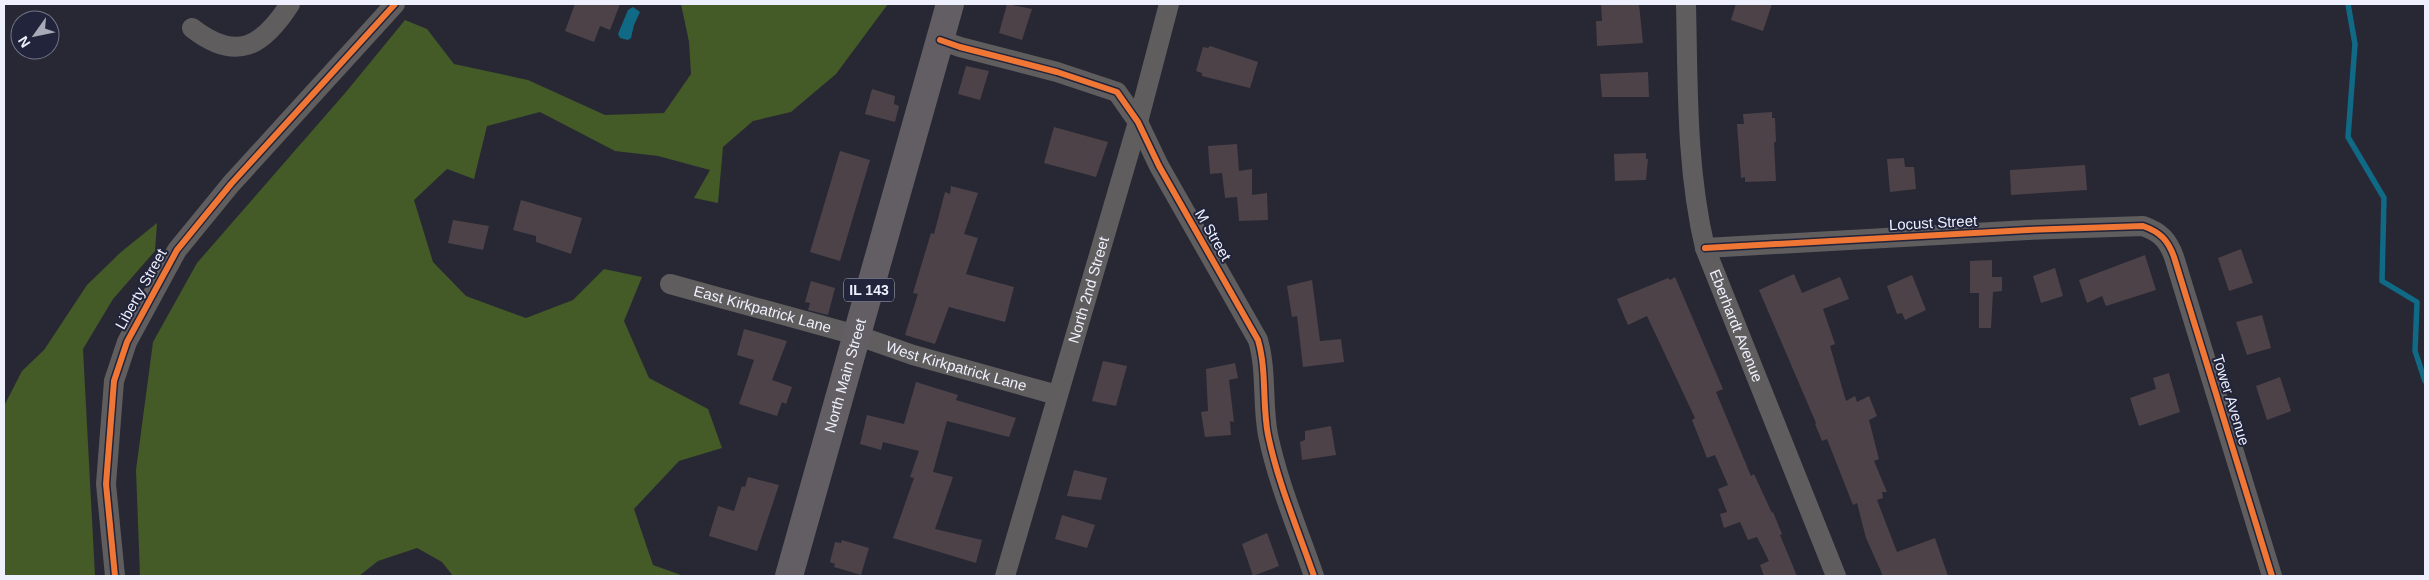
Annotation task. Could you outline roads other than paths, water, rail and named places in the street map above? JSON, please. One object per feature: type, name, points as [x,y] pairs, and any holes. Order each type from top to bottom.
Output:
[{"type":"main road","name":"North Main Street","points":[[789,576],[950,4]]},
{"type":"street","points":[[192,28],[220,44],[243,48],[267,35],[290,4]]},
{"type":"street","name":"Liberty Street","points":[[115,576],[106,484],[114,381],[126,342],[177,250],[238,177],[395,4]]},
{"type":"street","name":"North 2nd Street","points":[[1005,576],[1138,122],[1169,4]]},
{"type":"street","name":"Eberhardt Avenue","points":[[1686,4],[1691,170],[1696,208],[1705,248],[1836,576]]},
{"type":"street","name":"M Street","points":[[940,40],[1056,72],[1118,92],[1138,122],[1159,166],[1258,340],[1262,355],[1268,433],[1274,458],[1314,576]]},
{"type":"street","name":"Locust Street","points":[[1705,248],[2028,230],[2143,226],[2160,234]]},
{"type":"street","name":"Tower Avenue","points":[[2160,234],[2170,245],[2174,257],[2272,576]]},
{"type":"street","name":"East Kirkpatrick Lane","points":[[670,284],[856,335]]},
{"type":"street","name":"West Kirkpatrick Lane","points":[[856,335],[923,358],[1057,395]]},
{"type":"water","points":[[633,7],[640,12],[631,38],[628,40],[620,38],[618,34],[628,10]]},
{"type":"waterway","points":[[2348,4],[2355,44],[2348,137],[2384,198],[2382,281],[2417,302],[2415,351],[2425,381]]}]
